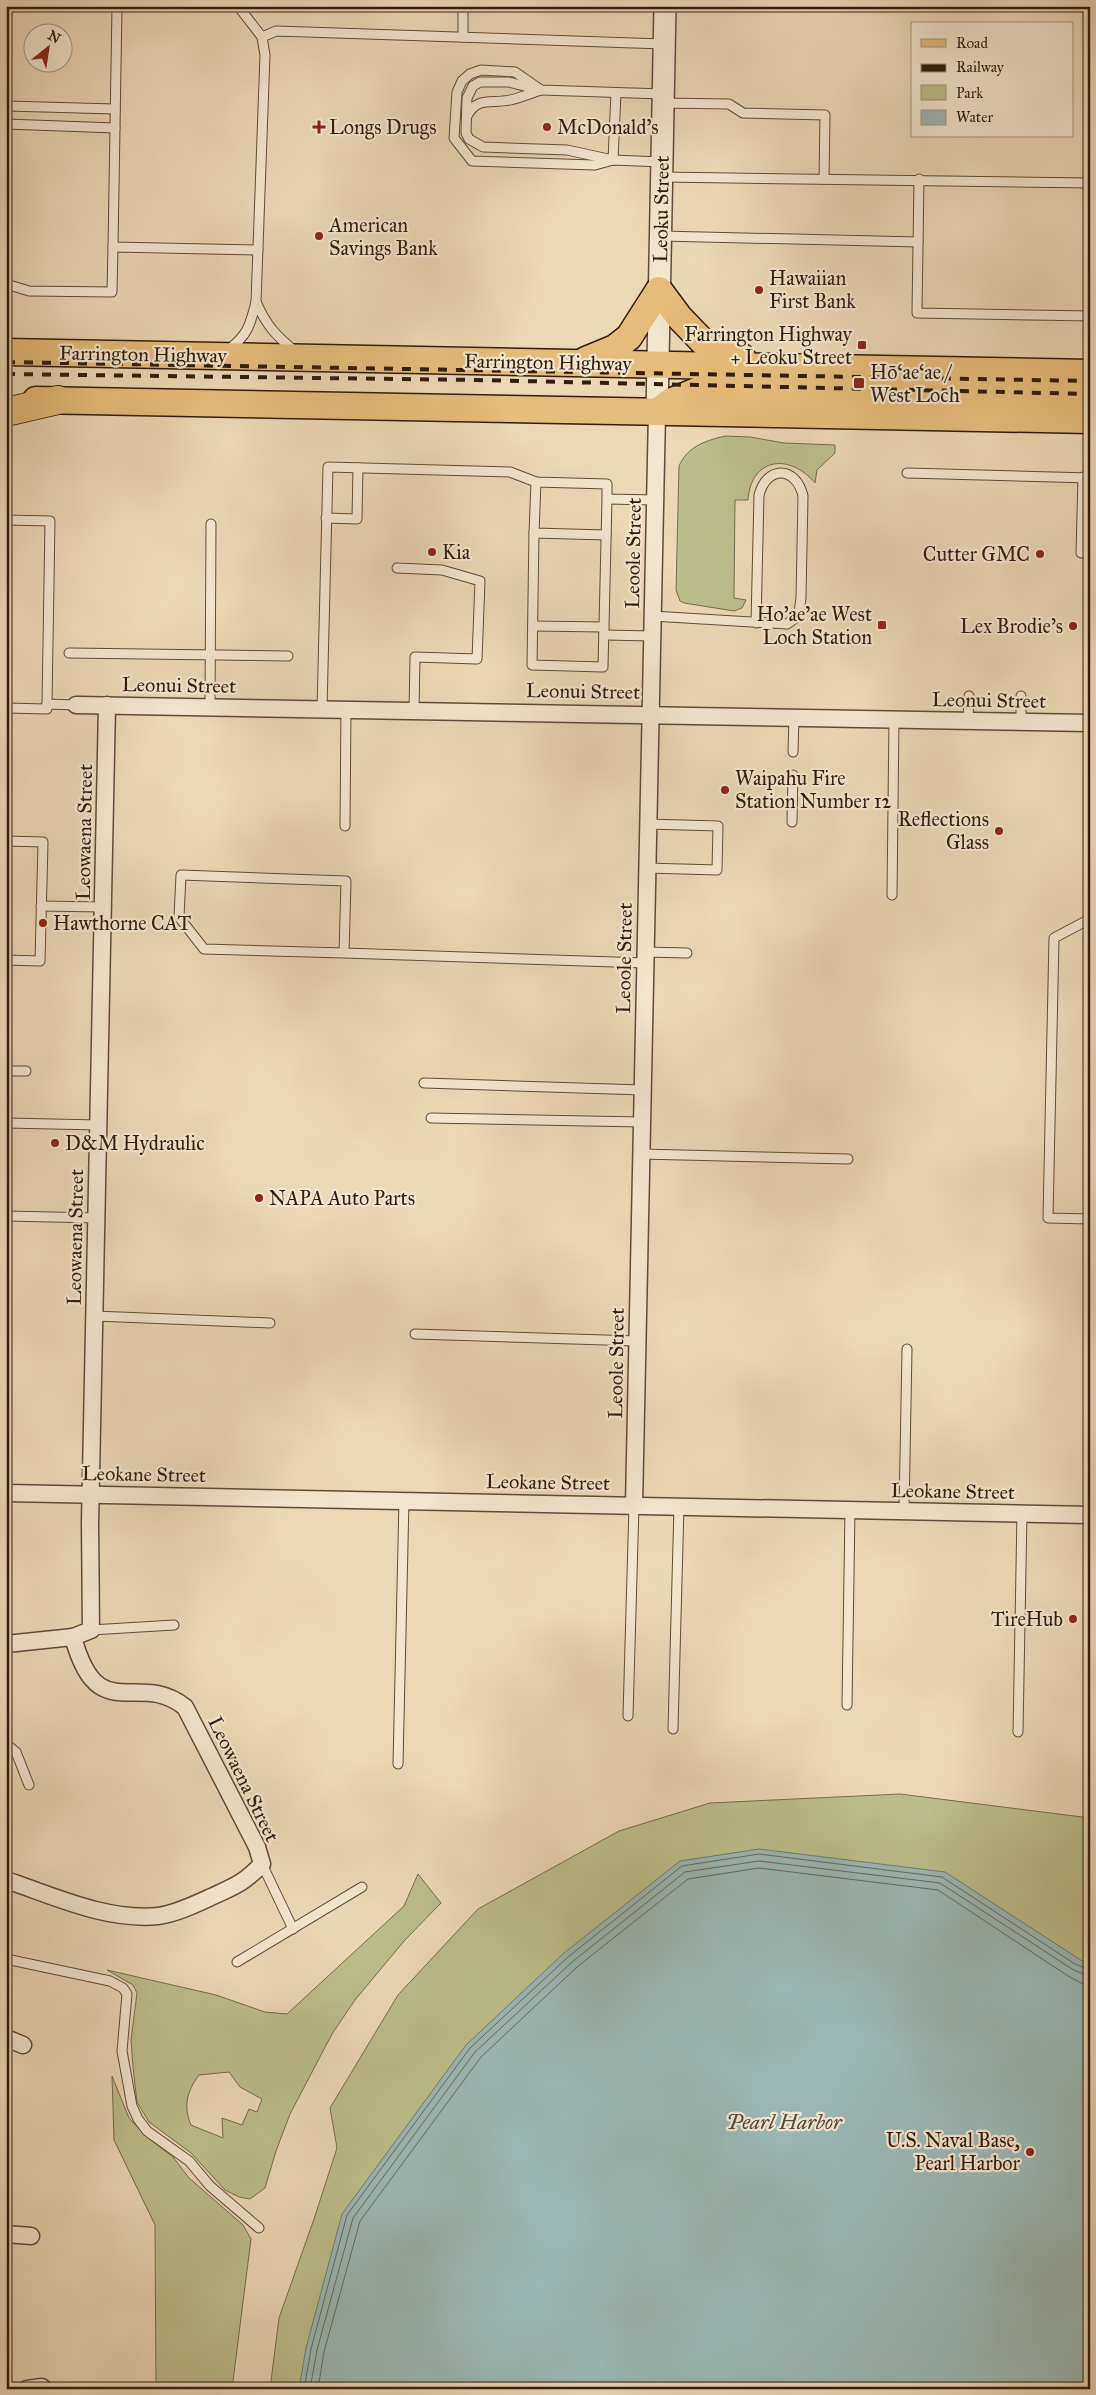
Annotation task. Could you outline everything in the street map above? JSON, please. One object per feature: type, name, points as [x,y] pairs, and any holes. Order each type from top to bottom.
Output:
[{"type":"highway","points":[[6,412],[58,400]]},
{"type":"main road","points":[[578,363],[615,348],[629,337],[659,290],[679,317],[707,346],[774,366]]},
{"type":"main road","name":"Farrington Highway","points":[[6,352],[1090,373]]},
{"type":"main road","points":[[657,412],[670,402],[699,390],[774,390],[1072,398],[1090,395]]},
{"type":"main road","points":[[6,399],[1090,420]]},
{"type":"street","name":"Leoku Street","points":[[657,412],[665,6]]},
{"type":"street","name":"Leoole Street","points":[[634,1505],[657,412]]},
{"type":"street","name":"Leonui Street","points":[[76,704],[1090,723]]},
{"type":"street","name":"Leowaena Street","points":[[91,1630],[91,1494],[107,705]]},
{"type":"street","name":"Leokane Street","points":[[6,1493],[1090,1515]]},
{"type":"street","points":[[6,1644],[73,1637],[91,1630]]},
{"type":"street","name":"Leowaena Street","points":[[6,1880],[108,1912],[135,1916],[160,1916],[200,1902],[245,1881],[262,1864],[257,1847],[185,1707],[166,1695],[115,1692],[102,1688],[93,1681],[78,1655],[73,1637]]},
{"type":"street","points":[[6,2038],[23,2045]]},
{"type":"street","points":[[6,2234],[31,2236]]},
{"type":"lane","points":[[6,284],[28,291],[112,292],[117,6]]},
{"type":"lane","points":[[221,356],[242,339],[250,326],[256,302],[266,56],[262,37],[238,6]]},
{"type":"lane","points":[[463,6],[463,37]]},
{"type":"lane","points":[[262,37],[276,31],[664,44]]},
{"type":"lane","points":[[541,90],[515,72],[481,70],[470,74],[462,81],[456,92],[454,138],[472,161],[595,164],[613,160]]},
{"type":"lane","points":[[824,179],[825,115],[743,113],[728,104],[616,93],[541,90],[509,82],[480,82],[473,86],[469,93],[466,133],[474,144],[483,147],[567,150],[662,170],[824,179],[1090,183]]},
{"type":"lane","points":[[467,116],[470,109],[484,101],[509,100],[541,90]]},
{"type":"lane","points":[[613,160],[616,93]]},
{"type":"lane","points":[[6,106],[115,109]]},
{"type":"lane","points":[[6,124],[115,128]]},
{"type":"lane","points":[[919,180],[917,313],[1090,316]]},
{"type":"lane","points":[[660,236],[918,242]]},
{"type":"lane","points":[[113,247],[258,250]]},
{"type":"lane","points":[[256,302],[267,325],[276,336],[304,357]]},
{"type":"lane","points":[[322,709],[328,467],[510,472],[536,482],[608,484],[603,667],[532,665],[536,482]]},
{"type":"lane","points":[[326,518],[357,519],[358,468]]},
{"type":"lane","points":[[652,616],[704,618],[756,623],[787,624],[794,619],[799,612],[801,598],[803,496],[800,485],[795,479],[783,473],[767,478],[762,484],[759,495],[756,623]]},
{"type":"lane","points":[[907,474],[1086,477],[1081,553]]},
{"type":"lane","points":[[607,498],[655,500]]},
{"type":"lane","points":[[6,520],[50,521],[46,709],[6,708]]},
{"type":"lane","points":[[210,707],[211,524]]},
{"type":"lane","points":[[534,533],[606,535]]},
{"type":"lane","points":[[397,568],[442,570],[480,581],[477,659],[415,657],[414,710]]},
{"type":"lane","points":[[533,626],[652,636]]},
{"type":"lane","points":[[69,653],[288,656]]},
{"type":"lane","points":[[968,720],[969,696]]},
{"type":"lane","points":[[1021,696],[1021,722]]},
{"type":"lane","points":[[47,704],[76,704]]},
{"type":"lane","points":[[345,826],[346,709]]},
{"type":"lane","points":[[793,752],[794,717]]},
{"type":"lane","points":[[892,894],[894,719]]},
{"type":"lane","points":[[792,822],[793,775]]},
{"type":"lane","points":[[647,868],[717,870],[718,844],[718,826],[648,824]]},
{"type":"lane","points":[[6,841],[43,842],[40,961],[6,960]]},
{"type":"lane","points":[[344,954],[346,880],[180,875],[179,917],[204,949],[344,954],[645,957],[687,953]]},
{"type":"lane","points":[[41,906],[103,908]]},
{"type":"lane","points":[[1090,921],[1086,921],[1054,938],[1048,1218],[1090,1219]]},
{"type":"lane","points":[[6,1071],[26,1071]]},
{"type":"lane","points":[[424,1083],[643,1090]]},
{"type":"lane","points":[[431,1118],[642,1122]]},
{"type":"lane","points":[[6,1123],[99,1124]]},
{"type":"lane","points":[[641,1154],[848,1159]]},
{"type":"lane","points":[[6,1216],[97,1218]]},
{"type":"lane","points":[[95,1316],[270,1323]]},
{"type":"lane","points":[[414,1334],[637,1341]]},
{"type":"lane","points":[[904,1511],[907,1349]]},
{"type":"lane","points":[[398,1764],[404,1500]]},
{"type":"lane","points":[[628,1716],[634,1505]]},
{"type":"lane","points":[[673,1728],[679,1506]]},
{"type":"lane","points":[[847,1705],[850,1510]]},
{"type":"lane","points":[[1018,1732],[1022,1514]]},
{"type":"lane","points":[[91,1630],[174,1625]]},
{"type":"lane","points":[[6,1744],[16,1752],[30,1785]]},
{"type":"lane","points":[[262,1864],[292,1929]]},
{"type":"lane","points":[[237,1962],[362,1887]]},
{"type":"lane","points":[[6,1959],[110,1981],[122,1988],[127,1994],[122,2050],[124,2069],[132,2106],[138,2119],[147,2131],[188,2161],[210,2186],[259,2228]]},
{"type":"green space","points":[[725,436],[750,437],[784,443],[835,445],[835,453],[817,470],[815,483],[805,473],[794,467],[784,464],[773,464],[764,468],[756,475],[748,500],[735,500],[734,598],[746,600],[742,608],[734,611],[684,603],[680,601],[676,590],[679,466],[687,454],[698,445]]},
{"type":"green space","name":"Pearl Harbor","points":[[900,1794],[1090,1818],[1090,2032],[339,2389],[270,2389],[279,2318],[337,2148],[330,2108],[398,1995],[478,1909],[619,1831],[710,1803]]},
{"type":"green space","points":[[418,1874],[441,1903],[405,1940],[355,2000],[332,2034],[290,2114],[265,2188],[250,2199],[239,2197],[225,2190],[191,2153],[149,2122],[137,2102],[131,2040],[137,1993],[133,1985],[107,1970],[216,1995],[265,2012],[287,2014],[404,1906]],"holes":[[[229,2072],[240,2087],[262,2099],[257,2112],[249,2109],[242,2125],[222,2118],[223,2138],[191,2125],[187,2105],[189,2093],[199,2075]]]},
{"type":"green space","points":[[112,2076],[129,2118],[147,2137],[173,2157],[189,2178],[243,2225],[251,2239],[232,2389],[156,2389],[155,2225],[114,2140]]},
{"type":"water","name":"Pearl Harbor","points":[[759,1849],[945,1872],[1090,1966],[1090,2389],[299,2389],[306,2348],[342,2214],[466,2045],[564,1953],[680,1861]]},
{"type":"railway","points":[[6,362],[1090,381]]},
{"type":"railway","points":[[6,374],[477,380],[1090,394]]},
{"type":"place","name":"Longs Drugs","points":[[319,127]]},
{"type":"place","name":"McDonald's","points":[[547,127]]},
{"type":"place","name":"American Savings Bank","points":[[319,236]]},
{"type":"place","name":"Hawaiian First Bank","points":[[759,290]]},
{"type":"place","name":"Farrington Highway + Leoku Street","points":[[862,345]]},
{"type":"place","name":"Hō‘ae‘ae / West Loch","points":[[859,383]]},
{"type":"place","name":"Kia","points":[[432,552]]},
{"type":"place","name":"Cutter GMC","points":[[1040,554]]},
{"type":"place","name":"Ho'ae'ae West Loch Station","points":[[882,625]]},
{"type":"place","name":"Lex Brodie's","points":[[1073,626]]},
{"type":"place","name":"Waipahu Fire Station Number 12","points":[[725,790]]},
{"type":"place","name":"Reflections Glass","points":[[999,831]]},
{"type":"place","name":"Hawthorne CAT","points":[[43,923]]},
{"type":"place","name":"D&M Hydraulic","points":[[55,1143]]},
{"type":"place","name":"NAPA Auto Parts","points":[[259,1198]]},
{"type":"place","name":"TireHub","points":[[1073,1619]]},
{"type":"place","name":"U.S. Naval Base, Pearl Harbor","points":[[1030,2152]]}]
